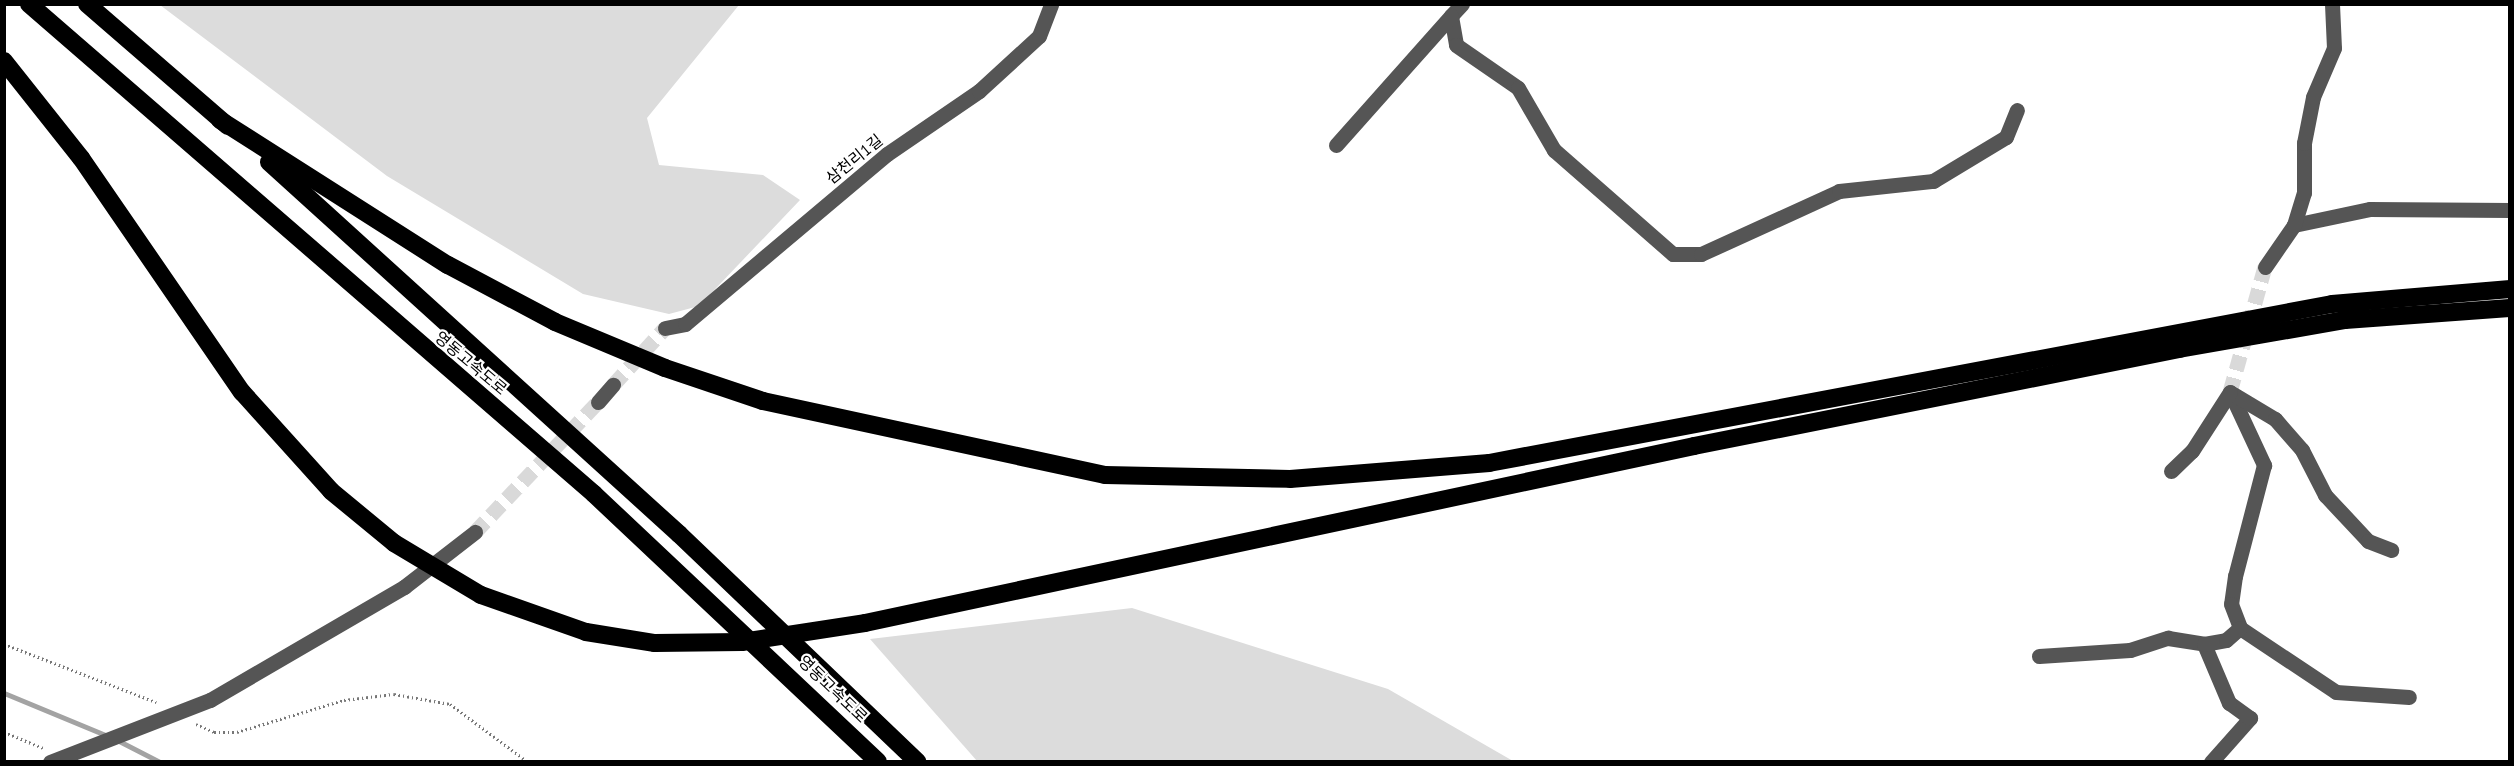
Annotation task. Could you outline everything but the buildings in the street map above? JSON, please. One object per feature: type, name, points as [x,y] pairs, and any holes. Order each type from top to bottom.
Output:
[{"type":"highway","name":"영동고속도로","points":[[29,4],[594,494],[878,762]]},
{"type":"highway","name":"영동고속도로","points":[[87,4],[220,120],[679,534],[918,762]]},
{"type":"highway","points":[[4,61],[81,158],[195,326],[272,430],[366,522],[448,577],[553,623],[621,640],[717,644],[964,603],[1694,446],[2179,349],[2345,320],[2510,308]]},
{"type":"highway","points":[[220,120],[448,265],[555,322],[665,368],[763,401],[1105,475],[1290,479],[1489,463],[2332,304],[2510,289]]},
{"type":"lane","name":"삼천리1길","points":[[665,328],[685,324],[886,154],[979,91],[1039,36],[1051,4]]},
{"type":"lane","points":[[1336,145],[1462,4]]},
{"type":"lane","points":[[2265,267],[2294,225],[2304,193],[2304,143],[2313,97],[2334,48],[2332,4]]},
{"type":"lane","points":[[1451,16],[1456,45],[1518,88],[1554,150],[1673,254],[1701,254],[1839,191],[1933,181],[2006,138],[2017,111]]},
{"type":"lane","points":[[2294,225],[2370,209],[2510,210]]},
{"type":"lane","points":[[598,402],[613,386]]},
{"type":"lane","points":[[2171,471],[2192,451],[2230,392]]},
{"type":"lane","points":[[2230,392],[2276,419],[2302,450],[2325,495],[2368,541],[2391,550]]},
{"type":"lane","points":[[2230,392],[2264,465],[2235,576],[2231,604],[2240,628],[2336,692],[2409,697]]},
{"type":"lane","points":[[56,759],[168,712],[210,700],[394,593],[475,532]]},
{"type":"lane","points":[[2039,656],[2130,650],[2168,638],[2204,644],[2226,640],[2240,628]]},
{"type":"lane","points":[[2204,644],[2229,703],[2250,718],[2211,762]]},
{"type":"path","points":[[4,644],[98,684],[154,700],[168,712],[214,732],[237,732],[344,699],[394,694],[435,699],[487,728],[528,762]]},
{"type":"path","points":[[4,732],[56,759]]},
{"type":"shaded area","points":[[160,5],[739,5],[647,118],[659,165],[763,175],[800,200],[699,306],[669,314],[583,294],[387,176]]},
{"type":"shaded area","points":[[1132,608],[1388,689],[1513,761],[977,761],[870,639]]},
{"type":"waterway","points":[[4,693],[108,736]]},
{"type":"waterway","points":[[117,740],[160,762]]},
{"type":"tunnel","points":[[2230,392],[2265,267]]},
{"type":"tunnel","points":[[613,385],[665,328]]},
{"type":"tunnel","points":[[475,532],[598,402]]}]
